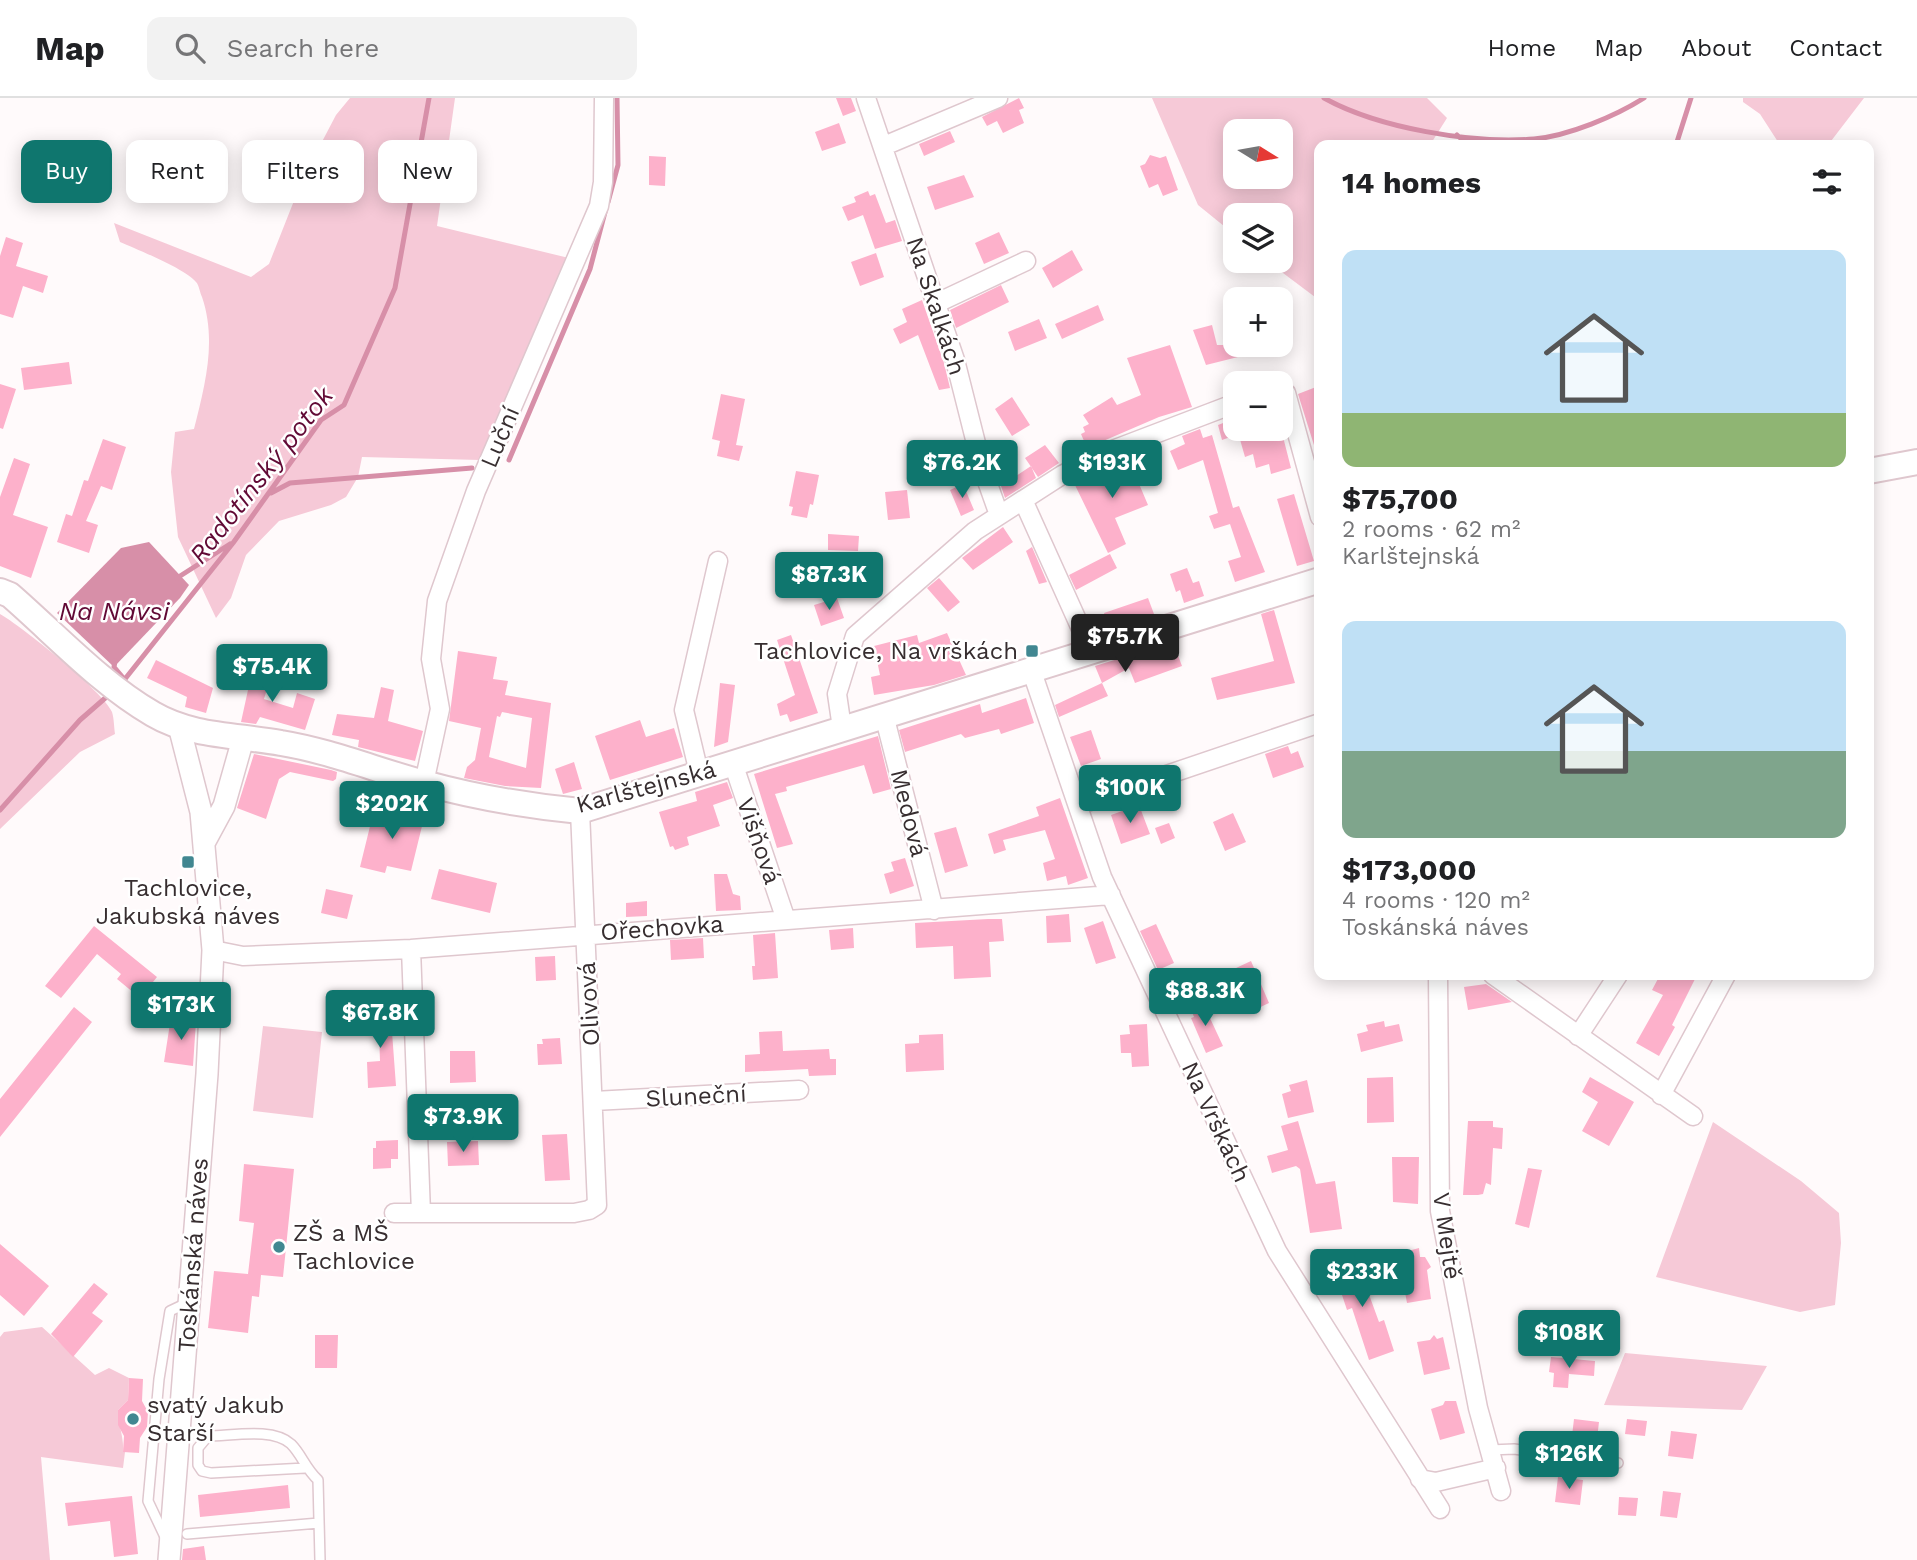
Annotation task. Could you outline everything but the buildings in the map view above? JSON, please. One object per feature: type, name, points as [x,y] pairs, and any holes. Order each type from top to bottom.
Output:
[{"type":"main road","points":[[1874,470],[1917,462]]},
{"type":"main road","name":"Karlštejnská","points":[[0,591],[10,595],[127,696],[154,715],[180,726],[243,739],[281,743],[346,758],[424,783],[524,806],[580,811],[1314,582]]},
{"type":"street","name":"Luční","points":[[424,783],[440,709],[431,659],[437,601],[477,491],[599,206],[603,183],[604,98]]},
{"type":"street","name":"Na Skalkách","points":[[866,98],[937,303],[955,360],[982,467],[999,515]]},
{"type":"street","points":[[884,146],[998,98]]},
{"type":"street","points":[[937,303],[1026,261]]},
{"type":"street","points":[[842,728],[836,694],[855,636],[975,531],[1062,475],[1110,451],[1223,408]]},
{"type":"street","points":[[1293,419],[1314,495]]},
{"type":"street","points":[[1023,500],[1091,651]]},
{"type":"street","points":[[699,774],[684,710],[718,561]]},
{"type":"street","name":"Na Vrškách","points":[[1031,670],[1111,895],[1277,1251],[1440,1510]]},
{"type":"street","name":"Medová","points":[[884,715],[934,910]]},
{"type":"street","points":[[1078,805],[1314,725]]},
{"type":"street","name":"Toskánská náves","points":[[169,1554],[190,1302],[213,950],[204,843],[195,782],[180,726]]},
{"type":"street","points":[[204,843],[224,806],[243,739]]},
{"type":"street","name":"Višňová","points":[[733,763],[786,920]]},
{"type":"street","name":"Olivová","points":[[421,1213],[574,1213],[589,1210],[598,1198],[580,811]]},
{"type":"street","name":"Ořechovka","points":[[213,950],[243,956],[411,949],[586,933],[934,910],[1111,895]]},
{"type":"street","points":[[394,1213],[421,1213],[411,949]]},
{"type":"street","name":"V Mejtě","points":[[1438,980],[1440,1211],[1478,1408],[1501,1491]]},
{"type":"street","points":[[1500,980],[1693,1116]]},
{"type":"street","points":[[1578,1036],[1617,980]]},
{"type":"street","points":[[1661,1095],[1723,980]]},
{"type":"street","name":"Sluneční","points":[[594,1101],[799,1090]]},
{"type":"street","points":[[1420,1479],[1436,1482],[1496,1468]]},
{"type":"lane","points":[[305,1468],[202,1471],[198,1465],[198,1448],[208,1436],[273,1436],[291,1444],[305,1468],[318,1480],[320,1560]]},
{"type":"lane","points":[[1490,1450],[1514,1449],[1618,1463]]},
{"type":"lane","points":[[187,1534],[319,1523]]},
{"type":"shaded area","points":[[350,98],[455,98],[449,140],[378,140],[378,203],[440,203],[437,226],[573,259],[480,460],[362,457],[358,477],[346,497],[331,505],[279,521],[246,555],[231,598],[216,618],[178,537],[171,472],[175,432],[194,429],[208,363],[209,330],[202,297],[198,285],[190,277],[171,265],[120,242],[114,223],[251,277],[269,264],[293,203],[364,203],[364,140],[323,140],[336,115]]},
{"type":"shaded area","points":[[1152,98],[1427,98],[1447,118],[1433,140],[1314,140],[1314,296],[1283,273],[1293,273],[1293,203],[1223,203],[1223,225],[1198,205]]},
{"type":"shaded area","points":[[1743,98],[1864,98],[1832,140],[1777,140],[1760,114],[1743,102]]},
{"type":"shaded area","points":[[0,614],[42,645],[94,690],[112,712],[115,734],[80,752],[0,829]]},
{"type":"shaded area","points":[[263,1026],[322,1032],[313,1118],[253,1111]]},
{"type":"shaded area","points":[[1713,1122],[1801,1181],[1839,1213],[1841,1243],[1835,1305],[1800,1312],[1656,1277]]},
{"type":"shaded area","points":[[42,1327],[95,1375],[109,1368],[129,1378],[128,1400],[118,1410],[125,1452],[123,1468],[41,1457],[50,1560],[0,1560],[0,1337],[4,1332]]},
{"type":"shaded area","points":[[1625,1353],[1767,1366],[1742,1410],[1604,1405]]},
{"type":"water","name":"Na Návsi","points":[[149,542],[189,585],[180,598],[114,667],[57,613],[121,548]]},
{"type":"waterway","name":"Radotínský potok","points":[[121,684],[233,543],[321,420],[344,405],[395,288],[429,98]]},
{"type":"waterway","points":[[608,202],[618,165],[617,98]]},
{"type":"waterway","name":"Radotínský potok","points":[[1324,98],[1371,118],[1426,132],[1509,140],[1547,137],[1576,129],[1620,112],[1644,98]]},
{"type":"waterway","points":[[1678,140],[1691,98]]},
{"type":"waterway","points":[[1457,135],[1462,140]]},
{"type":"waterway","points":[[509,460],[590,269],[605,212]]},
{"type":"waterway","points":[[271,493],[290,483],[472,468]]},
{"type":"waterway","points":[[177,578],[230,544]]},
{"type":"waterway","points":[[115,661],[114,667],[125,680]]},
{"type":"waterway","name":"Radotínský potok","points":[[0,810],[80,720],[111,693]]},
{"type":"place","name":"Tachlovice, Na vrškách","points":[[1032,651]]},
{"type":"place","name":"Tachlovice, Jakubská náves","points":[[188,862]]},
{"type":"place","name":"ZŠ a MŠ Tachlovice","points":[[279,1247]]},
{"type":"place","name":"svatý Jakub Starší","points":[[133,1419]]}]
